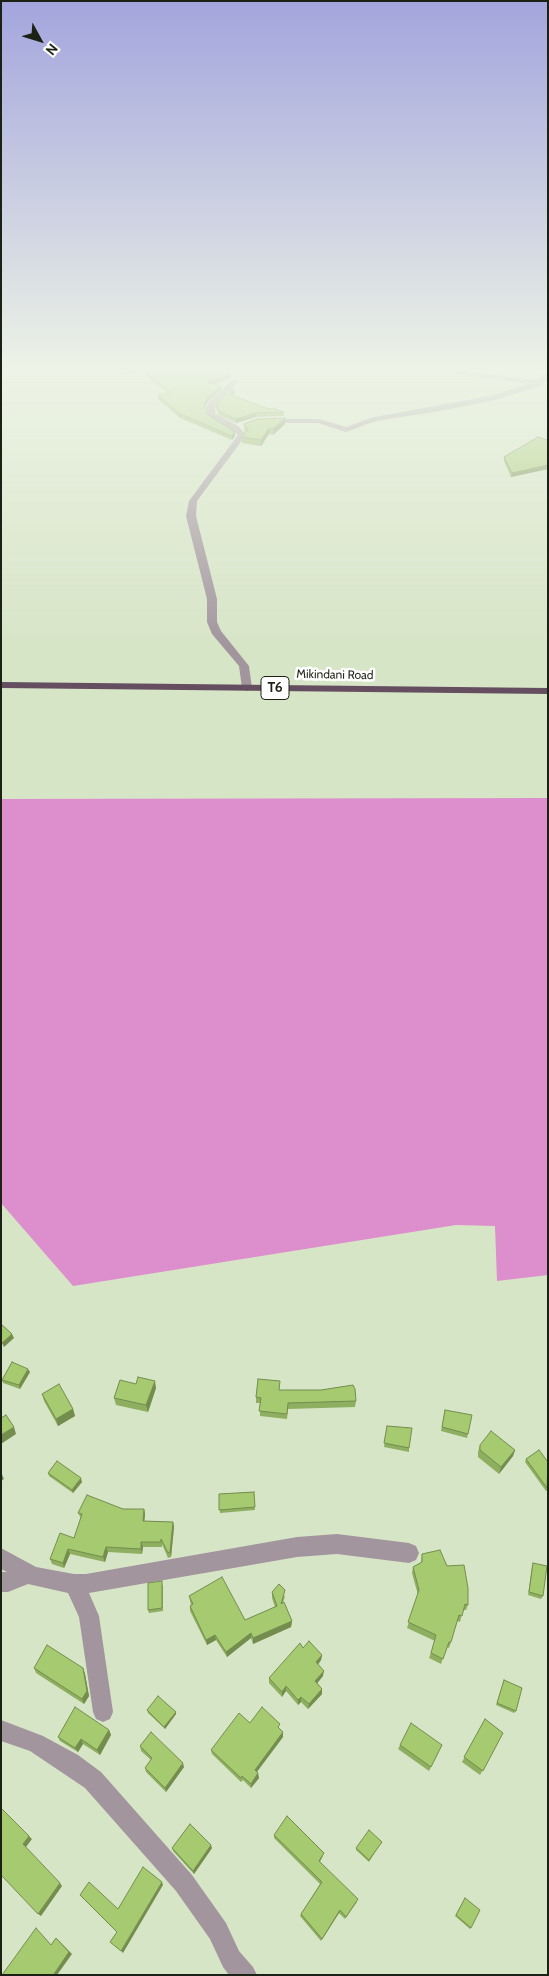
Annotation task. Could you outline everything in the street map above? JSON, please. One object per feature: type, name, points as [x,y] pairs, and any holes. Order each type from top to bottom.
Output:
[{"type":"highway","name":"Mikindani Road","points":[[1,686],[548,691]]},
{"type":"street","points":[[222,462],[193,501],[191,516],[212,599],[212,622],[216,632],[244,666],[247,688]]},
{"type":"street","points":[[1,1558],[28,1574],[74,1584],[86,1584],[298,1547],[337,1544],[409,1553]]},
{"type":"street","points":[[1,1582],[8,1582],[28,1574]]},
{"type":"street","points":[[74,1584],[89,1616],[103,1712]]},
{"type":"street","points":[[1,1730],[36,1743],[70,1763],[93,1780],[184,1883],[218,1931],[231,1959],[245,1975]]},
{"type":"shaded area","points":[[548,798],[548,1275],[497,1281],[495,1226],[456,1225],[73,1286],[1,1203],[1,799]]},
{"type":"building","points":[[507,462],[548,462],[548,465],[512,473]]},
{"type":"building","points":[[1,1324],[12,1334],[2,1343],[1,1342]]},
{"type":"building","points":[[12,1362],[28,1369],[19,1385],[2,1380]]},
{"type":"building","points":[[138,1377],[155,1381],[146,1405],[114,1398],[120,1380],[136,1384]]},
{"type":"building","points":[[258,1379],[280,1381],[279,1390],[321,1390],[353,1385],[356,1401],[288,1403],[287,1414],[259,1411],[261,1398],[256,1397]]},
{"type":"building","points":[[59,1384],[73,1409],[56,1419],[42,1394]]},
{"type":"building","points":[[445,1410],[472,1415],[468,1434],[442,1427]]},
{"type":"building","points":[[6,1415],[14,1427],[1,1435],[1,1418]]},
{"type":"building","points":[[387,1426],[412,1428],[409,1448],[384,1443]]},
{"type":"building","points":[[491,1431],[515,1450],[501,1467],[480,1450],[480,1445]]},
{"type":"building","points":[[539,1450],[548,1462],[547,1488],[526,1459]]},
{"type":"building","points":[[57,1461],[81,1478],[72,1490],[48,1473]]},
{"type":"building","points":[[254,1492],[255,1507],[219,1510],[219,1494]]},
{"type":"building","points":[[87,1495],[123,1509],[144,1509],[143,1521],[173,1522],[170,1552],[168,1553],[161,1539],[161,1542],[141,1542],[141,1549],[106,1547],[103,1557],[68,1549],[63,1563],[50,1559],[60,1533],[74,1538],[82,1514],[78,1513]]},
{"type":"building","points":[[440,1550],[447,1566],[464,1565],[468,1588],[468,1605],[465,1604],[462,1616],[459,1615],[451,1642],[449,1642],[443,1659],[431,1653],[436,1635],[408,1622],[419,1590],[413,1567],[422,1562],[422,1554]]},
{"type":"building","points":[[533,1563],[547,1566],[543,1596],[529,1592]]},
{"type":"building","points":[[222,1577],[245,1620],[277,1606],[272,1592],[279,1584],[285,1590],[281,1604],[284,1602],[292,1621],[253,1638],[251,1633],[226,1652],[215,1635],[206,1640],[190,1606],[193,1604],[189,1596]]},
{"type":"building","points":[[162,1581],[162,1608],[148,1610],[148,1583]]},
{"type":"building","points":[[309,1641],[322,1655],[316,1662],[324,1671],[315,1681],[322,1689],[309,1704],[301,1697],[298,1700],[286,1686],[282,1692],[269,1678],[300,1643],[303,1648]]},
{"type":"building","points":[[47,1645],[83,1668],[87,1691],[82,1699],[34,1668]]},
{"type":"building","points":[[504,1680],[522,1688],[516,1711],[497,1703]]},
{"type":"building","points":[[158,1696],[176,1712],[164,1727],[147,1710]]},
{"type":"building","points":[[75,1707],[109,1730],[97,1750],[81,1739],[75,1748],[58,1737]]},
{"type":"building","points":[[262,1707],[280,1724],[278,1727],[283,1732],[255,1770],[258,1773],[251,1784],[242,1776],[241,1778],[211,1750],[239,1713],[250,1723]]},
{"type":"building","points":[[485,1719],[503,1733],[483,1771],[464,1757]]},
{"type":"building","points":[[411,1723],[442,1745],[431,1767],[400,1745]]},
{"type":"building","points":[[151,1732],[183,1763],[165,1788],[145,1768],[152,1758],[140,1746]]},
{"type":"building","points":[[1,1808],[29,1836],[23,1844],[60,1883],[38,1914],[1,1875]]},
{"type":"building","points":[[287,1816],[324,1853],[319,1861],[358,1899],[346,1917],[340,1910],[322,1939],[301,1914],[322,1882],[274,1835]]},
{"type":"building","points":[[190,1824],[211,1845],[193,1871],[172,1848]]},
{"type":"building","points":[[369,1830],[382,1842],[369,1860],[356,1848]]},
{"type":"building","points":[[143,1867],[162,1882],[121,1951],[110,1942],[117,1932],[80,1895],[89,1882],[118,1909]]},
{"type":"building","points":[[465,1898],[480,1910],[471,1928],[456,1915]]},
{"type":"building","points":[[36,1928],[51,1945],[56,1938],[69,1952],[54,1975],[2,1975]]}]
